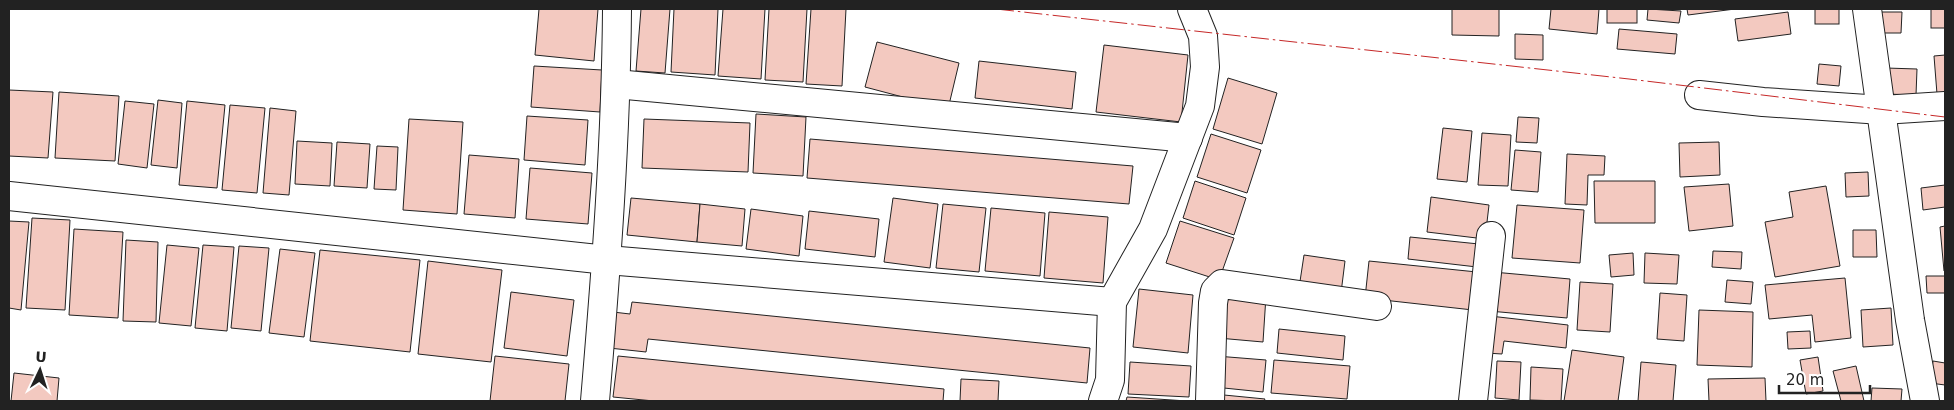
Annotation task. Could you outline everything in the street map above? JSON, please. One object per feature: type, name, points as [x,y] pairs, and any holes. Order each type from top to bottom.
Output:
[{"type":"street","points":[[595,401],[607,260],[616,84],[617,9]]},
{"type":"street","points":[[1103,401],[1110,380],[1112,302],[1153,230],[1200,106],[1205,67],[1203,36],[1192,9]]},
{"type":"street","points":[[1867,9],[1910,320],[1925,401]]},
{"type":"street","points":[[616,84],[1188,138]]},
{"type":"street","points":[[1699,95],[1762,102],[1882,110],[1945,106]]},
{"type":"street","points":[[9,196],[607,260],[1112,302]]},
{"type":"street","points":[[1473,401],[1491,236]]},
{"type":"street","points":[[1210,401],[1213,303],[1215,291],[1222,284],[1377,306]]},
{"type":"building","points":[[539,9],[598,9],[594,61],[535,55]]},
{"type":"building","points":[[641,9],[670,9],[665,73],[636,71]]},
{"type":"building","points":[[674,9],[718,9],[715,75],[671,72]]},
{"type":"building","points":[[723,9],[765,9],[761,79],[718,76]]},
{"type":"building","points":[[769,9],[807,9],[803,82],[765,80]]},
{"type":"building","points":[[811,9],[846,9],[842,86],[806,84]]},
{"type":"building","points":[[1452,9],[1499,9],[1499,36],[1452,35]]},
{"type":"building","points":[[1551,9],[1599,9],[1597,34],[1549,29]]},
{"type":"building","points":[[1607,9],[1637,9],[1637,23],[1607,23]]},
{"type":"building","points":[[1648,9],[1681,11],[1679,23],[1647,20]]},
{"type":"building","points":[[1687,9],[1735,9],[1688,15]]},
{"type":"building","points":[[1815,9],[1839,9],[1839,24],[1815,24]]},
{"type":"building","points":[[1931,9],[1945,9],[1945,28],[1931,28]]},
{"type":"building","points":[[1788,12],[1791,34],[1738,41],[1735,19]]},
{"type":"building","points":[[1881,12],[1902,12],[1901,33],[1881,33]]},
{"type":"building","points":[[1619,29],[1677,34],[1675,54],[1617,49]]},
{"type":"building","points":[[1515,34],[1543,35],[1543,60],[1515,59]]},
{"type":"building","points":[[877,42],[959,63],[948,109],[865,87]]},
{"type":"building","points":[[1104,45],[1188,55],[1181,122],[1096,112]]},
{"type":"building","points":[[1945,55],[1945,93],[1937,94],[1934,56]]},
{"type":"building","points":[[979,61],[1076,72],[1072,109],[975,98]]},
{"type":"building","points":[[1819,64],[1841,66],[1839,86],[1817,84]]},
{"type":"building","points":[[534,66],[602,70],[600,112],[531,107]]},
{"type":"building","points":[[1886,68],[1917,69],[1916,95],[1885,94]]},
{"type":"building","points":[[1228,78],[1277,93],[1262,144],[1213,129]]},
{"type":"building","points":[[9,90],[53,92],[48,158],[9,156]]},
{"type":"building","points":[[59,92],[119,96],[115,161],[55,158]]},
{"type":"building","points":[[158,100],[182,103],[177,168],[151,165]]},
{"type":"building","points":[[125,101],[154,104],[147,168],[118,164]]},
{"type":"building","points":[[187,101],[225,105],[217,188],[179,185]]},
{"type":"building","points":[[230,105],[265,108],[257,193],[222,190]]},
{"type":"building","points":[[270,108],[296,111],[289,195],[263,193]]},
{"type":"building","points":[[756,114],[806,117],[803,176],[753,173]]},
{"type":"building","points":[[527,116],[588,120],[585,165],[524,160]]},
{"type":"building","points":[[1518,117],[1539,118],[1537,143],[1516,142]]},
{"type":"building","points":[[409,119],[463,122],[457,214],[403,210]]},
{"type":"building","points":[[644,119],[750,123],[748,172],[642,168]]},
{"type":"building","points":[[1443,128],[1472,131],[1467,182],[1437,179]]},
{"type":"building","points":[[1482,133],[1511,135],[1508,186],[1478,185]]},
{"type":"building","points":[[1211,134],[1261,150],[1247,193],[1197,177]]},
{"type":"building","points":[[810,139],[1133,166],[1129,204],[807,178]]},
{"type":"building","points":[[297,141],[332,143],[330,186],[295,184]]},
{"type":"building","points":[[337,142],[370,144],[367,188],[334,186]]},
{"type":"building","points":[[1719,142],[1720,175],[1680,177],[1679,143]]},
{"type":"building","points":[[377,146],[398,147],[396,190],[374,189]]},
{"type":"building","points":[[1515,150],[1541,152],[1538,192],[1511,190]]},
{"type":"building","points":[[1567,154],[1605,156],[1604,175],[1588,175],[1587,205],[1565,204]]},
{"type":"building","points":[[469,155],[519,159],[515,218],[464,214]]},
{"type":"building","points":[[530,168],[592,173],[588,224],[526,219]]},
{"type":"building","points":[[1868,172],[1869,196],[1846,197],[1845,173]]},
{"type":"building","points":[[1195,181],[1246,198],[1234,235],[1183,218]]},
{"type":"building","points":[[1594,181],[1655,181],[1655,223],[1595,223]]},
{"type":"building","points":[[1729,184],[1733,226],[1689,231],[1684,187]]},
{"type":"building","points":[[1945,185],[1945,207],[1923,210],[1921,188]]},
{"type":"building","points":[[1826,186],[1840,266],[1775,277],[1765,222],[1793,217],[1789,192]]},
{"type":"building","points":[[1431,197],[1489,205],[1485,239],[1427,232]]},
{"type":"building","points":[[631,198],[700,204],[697,242],[627,235]]},
{"type":"building","points":[[893,198],[938,204],[930,268],[884,262]]},
{"type":"building","points":[[700,204],[745,209],[742,246],[697,242]]},
{"type":"building","points":[[943,204],[986,208],[979,272],[936,268]]},
{"type":"building","points":[[1517,205],[1584,210],[1580,263],[1512,258]]},
{"type":"building","points":[[991,208],[1045,213],[1040,276],[985,271]]},
{"type":"building","points":[[751,209],[803,216],[799,256],[746,249]]},
{"type":"building","points":[[809,211],[879,219],[875,257],[805,249]]},
{"type":"building","points":[[1049,212],[1108,217],[1103,283],[1044,278]]},
{"type":"building","points":[[32,218],[70,220],[65,310],[26,308]]},
{"type":"building","points":[[9,221],[29,222],[21,310],[9,308]]},
{"type":"building","points":[[1180,221],[1234,238],[1219,280],[1166,263]]},
{"type":"building","points":[[1945,226],[1945,270],[1944,271],[1940,227]]},
{"type":"building","points":[[74,229],[123,232],[118,318],[69,315]]},
{"type":"building","points":[[1853,230],[1876,230],[1877,257],[1853,257]]},
{"type":"building","points":[[1410,237],[1479,244],[1477,267],[1408,259]]},
{"type":"building","points":[[126,240],[158,242],[156,322],[123,321]]},
{"type":"building","points":[[167,245],[199,248],[191,326],[159,323]]},
{"type":"building","points":[[203,245],[234,247],[227,331],[195,328]]},
{"type":"building","points":[[239,246],[269,248],[261,331],[231,328]]},
{"type":"building","points":[[280,249],[315,253],[304,337],[269,333]]},
{"type":"building","points":[[320,250],[420,260],[410,352],[310,341]]},
{"type":"building","points":[[1713,251],[1742,252],[1741,269],[1712,267]]},
{"type":"building","points":[[1633,253],[1634,275],[1611,277],[1609,255]]},
{"type":"building","points":[[1645,253],[1679,255],[1677,284],[1644,283]]},
{"type":"building","points":[[1304,255],[1345,261],[1341,293],[1299,288]]},
{"type":"building","points":[[428,261],[502,270],[491,362],[418,354]]},
{"type":"building","points":[[1369,261],[1477,272],[1473,310],[1365,298]]},
{"type":"building","points":[[1493,272],[1570,279],[1567,318],[1489,311]]},
{"type":"building","points":[[1926,276],[1945,276],[1945,293],[1927,293]]},
{"type":"building","points":[[1845,278],[1851,338],[1815,342],[1812,315],[1769,319],[1765,285]]},
{"type":"building","points":[[1727,280],[1753,282],[1751,304],[1725,302]]},
{"type":"building","points":[[1580,282],[1613,284],[1610,332],[1577,330]]},
{"type":"building","points":[[1139,289],[1193,295],[1188,353],[1133,347]]},
{"type":"building","points":[[511,292],[574,300],[567,356],[504,348]]},
{"type":"building","points":[[1222,292],[1266,296],[1263,342],[1218,338]]},
{"type":"building","points":[[1660,293],[1687,295],[1684,341],[1657,339]]},
{"type":"building","points":[[632,302],[1090,348],[1087,383],[648,339],[646,352],[609,348],[613,312],[630,314]]},
{"type":"building","points":[[1891,308],[1893,345],[1863,347],[1861,310]]},
{"type":"building","points":[[1699,310],[1753,312],[1752,367],[1697,365]]},
{"type":"building","points":[[1490,316],[1568,325],[1566,348],[1504,341],[1502,354],[1486,353]]},
{"type":"building","points":[[1279,329],[1345,336],[1343,360],[1277,353]]},
{"type":"building","points":[[1810,331],[1811,348],[1788,349],[1787,332]]},
{"type":"building","points":[[1572,350],[1624,357],[1618,401],[1564,401]]},
{"type":"building","points":[[495,356],[569,364],[565,401],[490,401]]},
{"type":"building","points":[[618,356],[944,389],[943,401],[654,401],[613,397]]},
{"type":"building","points":[[1216,356],[1266,360],[1263,392],[1214,387]]},
{"type":"building","points":[[1818,357],[1823,391],[1806,394],[1800,360]]},
{"type":"building","points":[[1274,360],[1350,366],[1347,399],[1271,393]]},
{"type":"building","points":[[1497,361],[1521,362],[1519,400],[1495,398]]},
{"type":"building","points":[[1933,361],[1945,363],[1945,385],[1930,383]]},
{"type":"building","points":[[1130,362],[1191,366],[1189,397],[1128,394]]},
{"type":"building","points":[[1641,362],[1676,365],[1673,401],[1638,401]]},
{"type":"building","points":[[1856,366],[1864,401],[1841,401],[1833,371]]},
{"type":"building","points":[[1531,367],[1563,369],[1561,401],[1530,400]]},
{"type":"building","points":[[14,373],[59,378],[57,401],[11,401]]},
{"type":"building","points":[[1765,378],[1766,401],[1709,401],[1708,379]]},
{"type":"building","points":[[961,379],[999,381],[998,401],[960,401]]},
{"type":"building","points":[[1872,388],[1902,389],[1901,401],[1871,401]]},
{"type":"building","points":[[1224,395],[1265,399],[1264,401],[1223,401]]},
{"type":"building","points":[[1127,397],[1187,401],[1126,401]]},
{"type":"power","points":[[996,9],[1629,79],[1945,117]]}]
